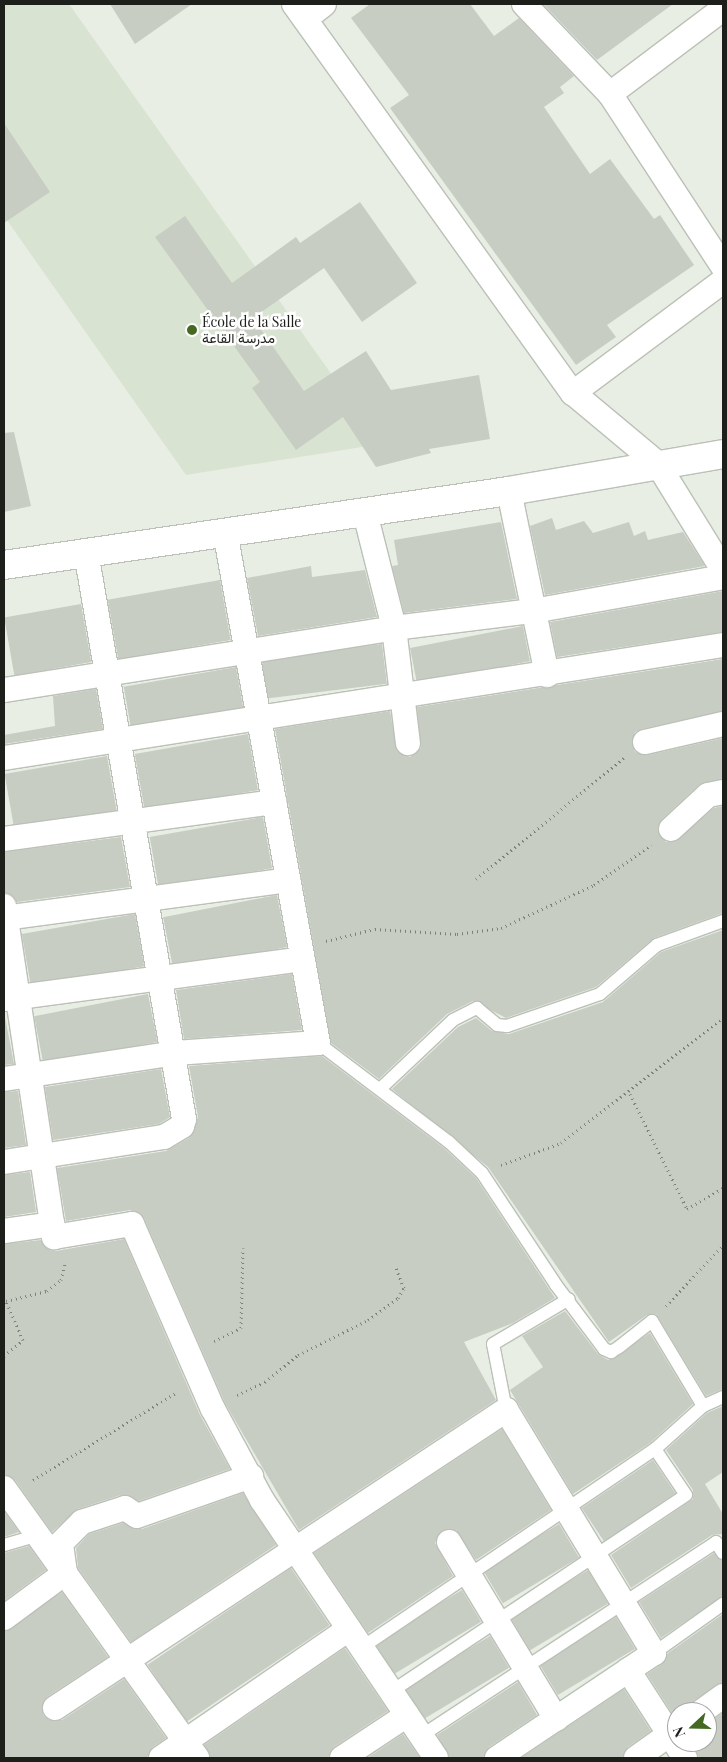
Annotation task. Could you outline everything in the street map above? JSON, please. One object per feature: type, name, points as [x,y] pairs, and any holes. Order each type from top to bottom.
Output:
[{"type":"street","points":[[324,4],[300,11],[573,393],[657,463],[723,570]]},
{"type":"street","points":[[524,4],[610,94],[723,267]]},
{"type":"street","points":[[610,94],[718,8]]},
{"type":"street","points":[[573,393],[723,281]]},
{"type":"street","points":[[4,565],[509,491],[657,463],[723,454]]},
{"type":"street","points":[[509,491],[547,675]]},
{"type":"street","points":[[365,513],[394,628],[408,743]]},
{"type":"street","points":[[4,1080],[175,1053],[318,1043],[225,532]]},
{"type":"street","points":[[4,1162],[164,1137],[182,1126],[185,1111],[146,899],[109,672],[86,552]]},
{"type":"street","points":[[4,690],[109,672],[247,653],[394,628],[533,612],[723,577]]},
{"type":"street","points":[[4,758],[120,742],[547,675],[723,645]]},
{"type":"street","points":[[646,742],[723,724]]},
{"type":"street","points":[[671,829],[708,795],[723,792]]},
{"type":"street","points":[[4,839],[274,802]]},
{"type":"street","points":[[288,880],[146,899],[4,914],[11,998],[30,1076],[54,1237],[132,1224],[213,1409],[251,1476],[296,1551],[436,1758]]},
{"type":"street","points":[[11,998],[162,978],[301,952]]},
{"type":"street","points":[[4,1231],[53,1224]]},
{"type":"street","points":[[55,1708],[296,1551],[506,1410],[596,1554],[654,1653],[497,1758]]},
{"type":"street","points":[[65,1573],[61,1543],[82,1522],[125,1508],[137,1516],[251,1476]]},
{"type":"street","points":[[6,1491],[35,1536],[129,1659],[192,1750]]},
{"type":"street","points":[[449,1542],[470,1572],[496,1623],[556,1719]]},
{"type":"street","points":[[4,1618],[65,1573]]},
{"type":"street","points":[[161,1758],[192,1750],[348,1628]]},
{"type":"street","points":[[628,1670],[667,1724]]},
{"type":"street","points":[[342,1758],[407,1714]]},
{"type":"street","points":[[636,1758],[667,1736]]},
{"type":"lane","points":[[380,1089],[453,1020],[477,1008],[497,1025],[507,1026],[600,994],[657,945],[723,921]]},
{"type":"lane","points":[[318,1043],[380,1089],[482,1173],[569,1299],[611,1352],[652,1321],[702,1406]]},
{"type":"lane","points":[[506,1410],[493,1344],[569,1299]]},
{"type":"lane","points":[[362,1648],[565,1506],[655,1449],[702,1406],[723,1397]]},
{"type":"lane","points":[[392,1692],[686,1495],[655,1449]]},
{"type":"lane","points":[[4,1545],[35,1536]]},
{"type":"lane","points":[[421,1736],[716,1542],[723,1552]]},
{"type":"lane","points":[[654,1653],[723,1604]]},
{"type":"path","points":[[476,879],[646,742]]},
{"type":"path","points":[[301,952],[375,929],[456,934],[501,928],[594,885],[671,829]]},
{"type":"path","points":[[482,1173],[524,1156],[540,1155],[630,1094],[723,1018]]},
{"type":"path","points":[[630,1094],[687,1209],[723,1188]]},
{"type":"path","points":[[652,1321],[723,1245]]},
{"type":"path","points":[[189,1354],[241,1328],[243,1248]]},
{"type":"path","points":[[4,1356],[23,1340],[6,1301],[47,1292],[61,1280],[66,1261]]},
{"type":"path","points":[[213,1409],[265,1382],[298,1355],[368,1320],[398,1298],[404,1288],[395,1266]]},
{"type":"path","points":[[6,1491],[199,1378]]},
{"type":"shaded area","name":"École de la Salle مدرسة القاعة","points":[[4,4],[69,4],[381,444],[186,475],[4,216]]},
{"type":"building","points":[[110,4],[192,4],[135,44]]},
{"type":"building","points":[[370,4],[470,4],[494,36],[519,18],[574,76],[560,87],[564,93],[544,107],[590,174],[610,159],[654,219],[660,215],[694,265],[607,325],[616,337],[576,365],[390,108],[409,95],[351,18]]},
{"type":"building","points":[[543,4],[673,4],[597,60]]},
{"type":"building","points":[[4,123],[50,192],[4,223]]},
{"type":"building","points":[[360,202],[417,283],[362,322],[324,268],[253,318],[304,391],[366,351],[391,390],[479,375],[490,439],[429,449],[431,453],[376,467],[343,417],[296,450],[252,388],[260,382],[155,237],[185,216],[232,283],[296,237],[300,243]]},
{"type":"building","points":[[14,432],[31,506],[4,512],[4,433]]},
{"type":"building","points":[[552,518],[556,530],[584,521],[593,533],[629,522],[634,536],[645,531],[648,540],[683,532],[705,566],[545,595],[530,526]]},
{"type":"building","points":[[501,522],[517,599],[404,613],[392,566],[398,565],[394,540]]},
{"type":"building","points":[[311,566],[312,577],[365,570],[377,617],[258,636],[247,578]]},
{"type":"building","points":[[220,580],[231,640],[118,660],[108,600]]},
{"type":"building","points":[[723,591],[723,632],[557,657],[550,622]]},
{"type":"building","points":[[81,604],[91,662],[14,676],[4,618]]},
{"type":"building","points":[[523,626],[530,661],[417,683],[410,648]]},
{"type":"building","points":[[382,644],[387,684],[267,698],[262,659]]},
{"type":"building","points":[[723,659],[723,711],[642,729],[635,732],[632,745],[635,752],[648,755],[723,738],[723,779],[699,785],[662,819],[658,832],[666,842],[674,842],[714,808],[723,806],[723,913],[654,938],[596,987],[506,1018],[473,1001],[447,1014],[379,1079],[331,1043],[275,729],[390,711],[397,751],[410,757],[421,748],[417,707]]},
{"type":"building","points":[[236,667],[243,707],[131,727],[124,687]]},
{"type":"building","points":[[96,689],[103,729],[4,744],[4,735],[55,726],[53,696]]},
{"type":"building","points":[[248,734],[258,790],[145,810],[135,754]]},
{"type":"building","points":[[107,756],[117,810],[14,828],[5,774]]},
{"type":"building","points":[[263,817],[272,868],[159,888],[150,837]]},
{"type":"building","points":[[121,837],[130,887],[17,902],[4,893],[4,852]]},
{"type":"building","points":[[277,895],[287,947],[173,969],[163,917]]},
{"type":"building","points":[[135,914],[144,966],[31,986],[22,934]]},
{"type":"building","points":[[723,930],[723,1389],[706,1396],[656,1314],[647,1315],[609,1342],[488,1167],[392,1089],[458,1027],[476,1018],[492,1031],[509,1034],[603,1002],[661,952]]},
{"type":"building","points":[[292,974],[302,1030],[184,1039],[176,990]]},
{"type":"building","points":[[148,994],[157,1042],[43,1064],[34,1016]]},
{"type":"building","points":[[4,1012],[14,1064],[4,1065]]},
{"type":"building","points":[[322,1056],[444,1148],[476,1178],[555,1298],[513,1323],[464,1342],[496,1400],[299,1530],[225,1403],[144,1218],[130,1210],[66,1221],[57,1168],[166,1151],[189,1138],[198,1117],[189,1066]]},
{"type":"building","points":[[161,1069],[170,1117],[159,1124],[53,1140],[45,1087]]},
{"type":"building","points":[[18,1091],[26,1145],[4,1148],[4,1092]]},
{"type":"building","points":[[30,1172],[36,1212],[4,1217],[4,1175]]},
{"type":"building","points":[[124,1239],[200,1415],[230,1469],[139,1501],[121,1495],[78,1509],[52,1532],[15,1480],[4,1474],[4,1244],[41,1240],[49,1250],[56,1251]]},
{"type":"building","points":[[565,1311],[598,1354],[608,1360],[650,1333],[693,1404],[650,1443],[573,1494],[510,1390],[543,1367],[522,1336]]},
{"type":"building","points":[[723,1406],[723,1472],[705,1484],[723,1514],[723,1534],[712,1535],[631,1588],[611,1555],[693,1499],[693,1490],[666,1450],[707,1413]]},
{"type":"building","points":[[502,1429],[551,1510],[476,1560],[456,1530],[442,1531],[435,1543],[453,1576],[368,1633],[314,1553]]},
{"type":"building","points":[[653,1460],[675,1493],[604,1541],[582,1508]]},
{"type":"building","points":[[243,1493],[276,1545],[131,1642],[78,1568],[76,1548],[89,1534],[123,1523],[142,1529]]},
{"type":"building","points":[[4,1511],[19,1532],[4,1537]]},
{"type":"building","points":[[559,1524],[579,1557],[503,1603],[483,1570]]},
{"type":"building","points":[[29,1546],[46,1570],[4,1601],[4,1553]]},
{"type":"building","points":[[714,1553],[723,1561],[723,1596],[661,1638],[639,1602]]},
{"type":"building","points":[[291,1568],[330,1625],[186,1722],[148,1665]]},
{"type":"building","points":[[588,1570],[608,1603],[530,1650],[510,1617]]},
{"type":"building","points":[[462,1590],[481,1622],[394,1674],[375,1643]]},
{"type":"building","points":[[62,1592],[108,1657],[47,1697],[43,1715],[49,1720],[62,1720],[124,1679],[166,1738],[153,1747],[147,1758],[4,1758],[4,1631]]},
{"type":"building","points":[[723,1614],[723,1683],[692,1702],[667,1702],[667,1705],[647,1674],[662,1664],[668,1653]]},
{"type":"building","points":[[616,1617],[635,1649],[558,1695],[539,1663]]},
{"type":"building","points":[[490,1636],[509,1668],[423,1719],[404,1688]]},
{"type":"building","points":[[345,1648],[388,1711],[334,1747],[328,1758],[210,1758],[204,1745]]},
{"type":"building","points":[[518,1682],[537,1715],[489,1747],[483,1758],[450,1758],[437,1735]]},
{"type":"building","points":[[624,1689],[651,1731],[628,1747],[622,1758],[521,1758]]},
{"type":"building","points":[[723,1713],[723,1758],[699,1758],[696,1752],[717,1752],[717,1717]]},
{"type":"building","points":[[403,1734],[420,1758],[367,1758]]},
{"type":"place","name":"École de la Salle مدرسة القاعة","points":[[192,330]]}]
